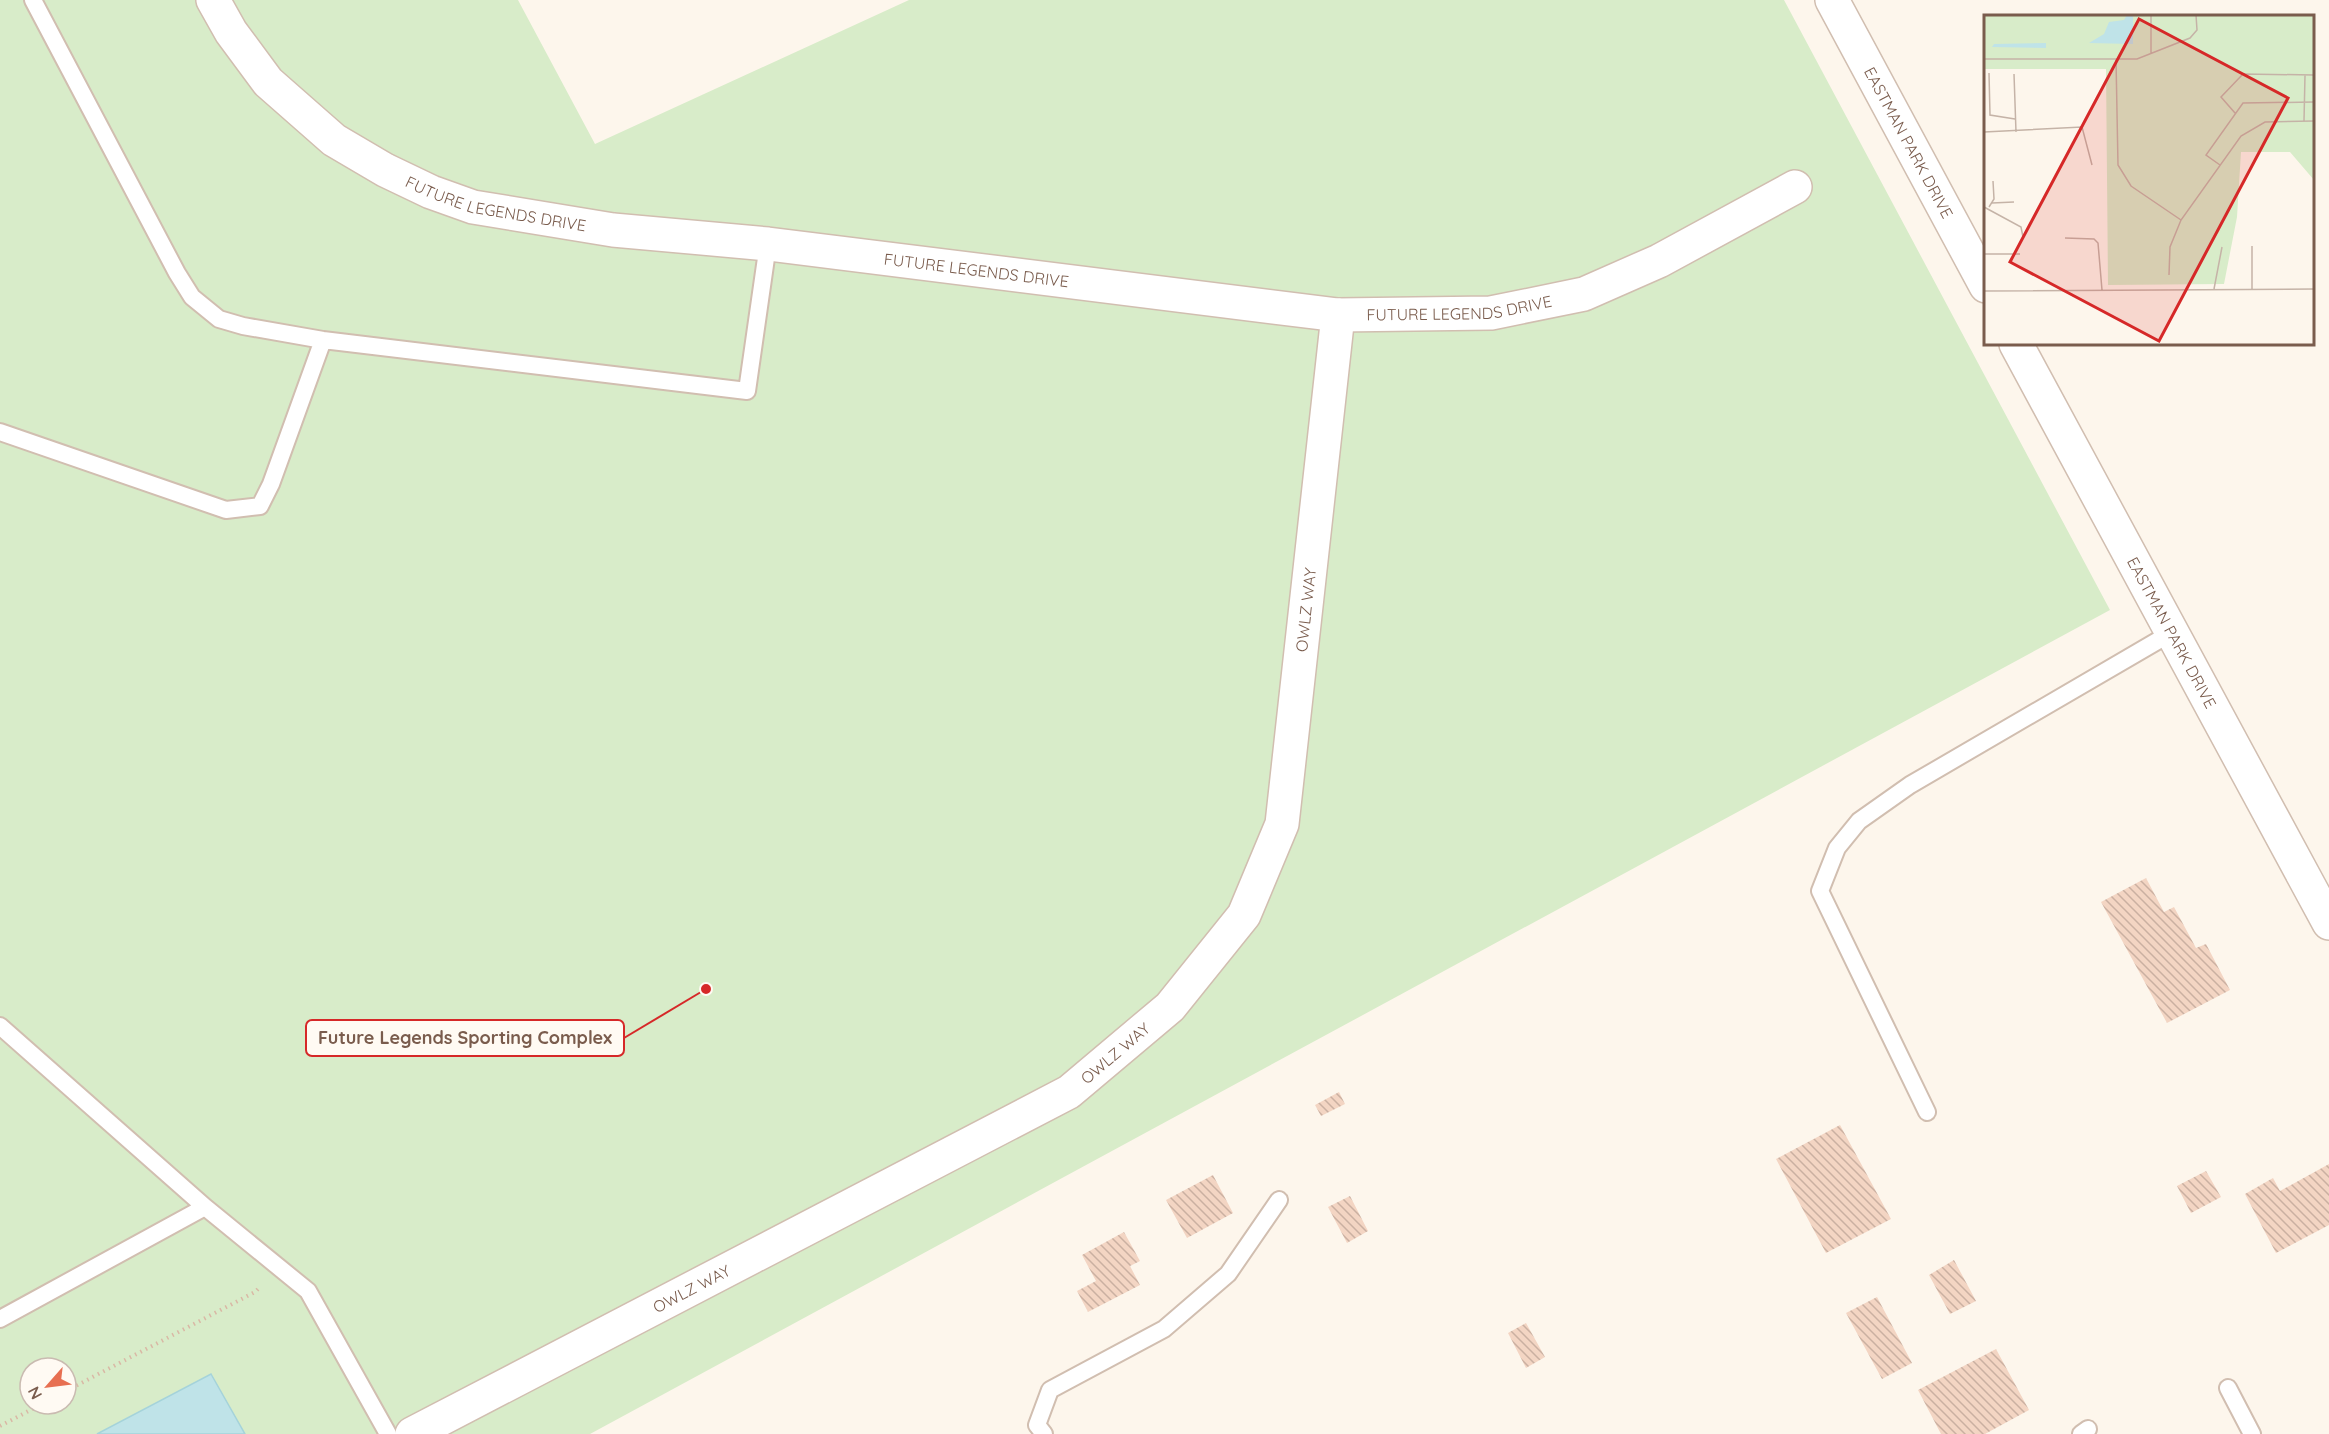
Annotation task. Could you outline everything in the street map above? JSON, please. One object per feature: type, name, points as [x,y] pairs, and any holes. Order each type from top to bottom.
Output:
[{"type":"street","name":"FUTURE LEGENDS DRIVE","points":[[213,0],[231,32],[268,82],[334,141],[385,170],[431,192],[473,207],[541,220],[613,230],[768,244],[1338,315],[1491,313],[1584,294],[1659,261],[1795,187]]},
{"type":"street","name":"EASTMAN PARK DRIVE","points":[[1832,0],[1984,282]]},
{"type":"street","name":"OWLZ WAY","points":[[412,1434],[1069,1092],[1170,1007],[1244,915],[1282,824],[1338,315]]},
{"type":"street","name":"EASTMAN PARK DRIVE","points":[[2017,345],[2329,923]]},
{"type":"lane","points":[[33,0],[177,273],[192,297],[219,319],[243,327],[323,340],[747,391],[768,244]]},
{"type":"lane","points":[[0,432],[226,510],[260,506],[271,484],[323,340]]},
{"type":"lane","points":[[1927,1112],[1820,891],[1837,848],[1859,821],[1910,785],[2171,633]]},
{"type":"lane","points":[[0,1026],[205,1207],[309,1291],[388,1434]]},
{"type":"lane","points":[[1044,1434],[1037,1425],[1050,1390],[1164,1329],[1228,1275],[1279,1200]]},
{"type":"lane","points":[[0,1319],[205,1207]]},
{"type":"lane","points":[[2228,1388],[2252,1434]]},
{"type":"path","points":[[78,1385],[255,1292],[279,1267]]},
{"type":"path","points":[[0,1426],[19,1416]]},
{"type":"green space","points":[[0,0],[518,0],[595,144],[909,0],[1784,0],[2110,610],[590,1434],[0,1434]]},
{"type":"water","points":[[211,1374],[245,1434],[97,1434]]},
{"type":"building","points":[[2146,878],[2164,912],[2174,907],[2196,948],[2206,944],[2230,990],[2167,1023],[2101,902]]},
{"type":"building","points":[[1339,1092],[1345,1104],[1321,1116],[1315,1105]]},
{"type":"building","points":[[1840,1125],[1891,1219],[1826,1253],[1776,1159]]},
{"type":"building","points":[[2329,1164],[2329,1225],[2276,1253],[2245,1194],[2273,1178],[2280,1191]]},
{"type":"building","points":[[2206,1171],[2221,1197],[2191,1213],[2177,1186]]},
{"type":"building","points":[[1213,1175],[1233,1213],[1187,1238],[1166,1200]]},
{"type":"building","points":[[1350,1196],[1368,1231],[1347,1243],[1328,1207]]},
{"type":"building","points":[[1124,1232],[1140,1261],[1130,1266],[1140,1285],[1088,1312],[1077,1291],[1096,1281],[1082,1255]]},
{"type":"building","points":[[1954,1260],[1976,1301],[1950,1314],[1929,1275]]},
{"type":"building","points":[[1877,1297],[1912,1363],[1882,1379],[1846,1313]]},
{"type":"building","points":[[1526,1323],[1545,1357],[1526,1368],[1508,1333]]},
{"type":"building","points":[[1996,1349],[2029,1410],[1985,1434],[1941,1434],[1918,1390]]},
{"type":"place","name":"Future Legends Sporting Complex","points":[[706,989]]}]
